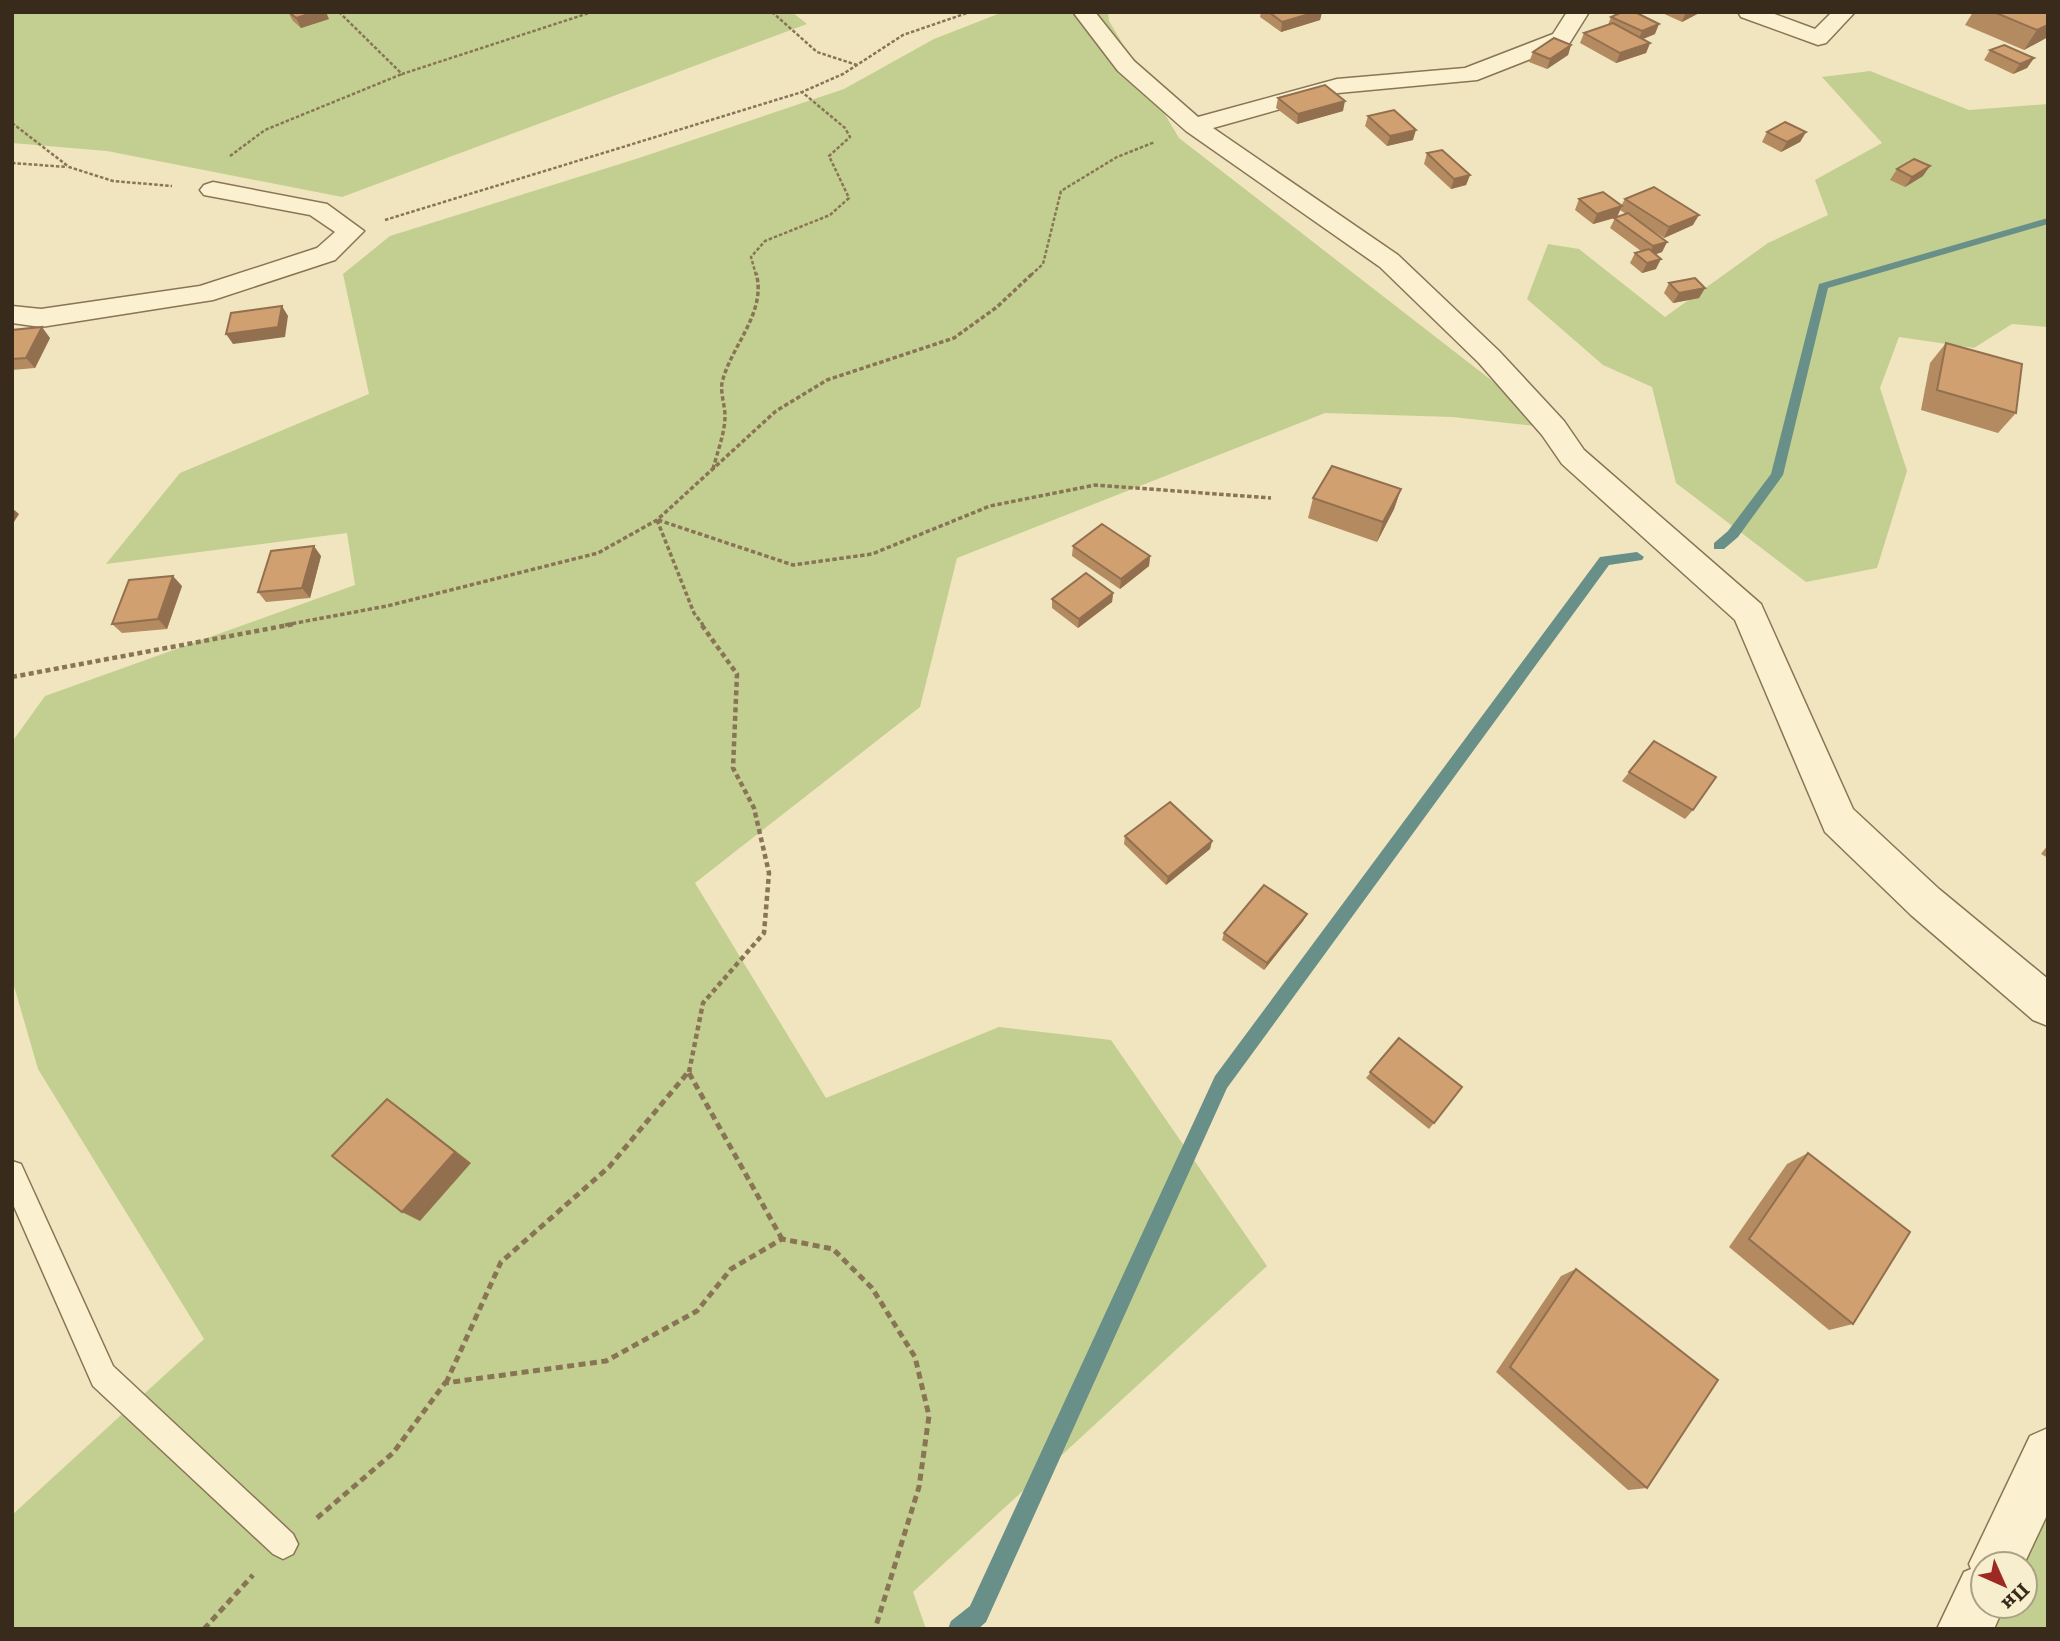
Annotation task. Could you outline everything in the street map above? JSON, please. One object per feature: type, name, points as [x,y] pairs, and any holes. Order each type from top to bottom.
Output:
[{"type":"street","points":[[1084,12],[1082,14],[1126,65],[1194,126],[1389,261],[1489,357],[1553,428],[1573,457],[1749,613],[1839,820],[1925,902],[2048,1006]]},
{"type":"street","points":[[1194,126],[1337,86],[1469,75],[1561,38],[1578,12]]},
{"type":"street","points":[[1749,12],[1818,38],[1844,12]]},
{"type":"street","points":[[12,314],[41,318],[203,293],[262,278],[326,254],[351,231],[318,209],[213,190]]},
{"type":"street","points":[[2003,1550],[2048,1454]]},
{"type":"lane","points":[[12,1173],[103,1376],[283,1544]]},
{"type":"path","points":[[339,12],[402,74]]},
{"type":"path","points":[[12,163],[69,167],[113,181],[213,190],[230,156],[265,130],[402,74],[592,12]]},
{"type":"path","points":[[772,12],[817,52],[858,65]]},
{"type":"path","points":[[351,231],[802,92],[858,65],[903,35],[970,12]]},
{"type":"path","points":[[713,470],[726,418],[721,383],[731,354],[754,314],[760,287],[751,257],[765,241],[830,215],[849,198],[829,156],[850,136],[845,128],[802,92]]},
{"type":"path","points":[[12,123],[69,167]]},
{"type":"path","points":[[12,677],[387,606],[598,553],[657,520],[776,411],[827,380],[954,338],[997,307],[1044,264],[1061,191],[1117,157],[1194,126]]},
{"type":"path","points":[[657,520],[793,565],[872,554],[990,506],[1095,485],[1271,498]]},
{"type":"path","points":[[204,1629],[283,1544],[393,1453],[445,1383],[501,1262],[609,1167],[689,1073],[703,1003],[764,933],[769,873],[754,808],[733,768],[737,674],[694,613],[657,520]]},
{"type":"path","points":[[689,1073],[782,1239]]},
{"type":"path","points":[[445,1383],[606,1361],[697,1311],[731,1269],[782,1239],[833,1249],[872,1288],[915,1357],[929,1416],[919,1487],[875,1629]]},
{"type":"green space","points":[[12,12],[792,12],[807,24],[342,197],[107,151],[12,143]]},
{"type":"green space","points":[[1003,12],[1108,12],[1109,21],[1179,138],[1553,428],[1452,417],[1325,413],[957,558],[920,707],[695,883],[826,1098],[999,1027],[1111,1040],[1267,1266],[913,1592],[926,1629],[12,1629],[12,1515],[204,1339],[38,1069],[12,979],[12,742],[45,696],[355,585],[347,533],[106,564],[180,473],[369,394],[343,274],[390,236],[639,158],[844,89],[934,39]]},
{"type":"green space","points":[[1870,71],[1969,110],[2048,104],[2048,327],[2012,324],[1974,348],[1899,337],[1880,388],[1907,471],[1877,568],[1806,582],[1676,483],[1652,387],[1603,365],[1527,299],[1548,244],[1579,249],[1665,317],[1768,243],[1828,215],[1815,180],[1882,143],[1822,77]]},
{"type":"green space","points":[[2048,1450],[2048,1629],[1965,1629],[1972,1620],[2039,1620],[2039,1550],[2002,1550]]},
{"type":"building","points":[[289,12],[315,12],[296,18]]},
{"type":"building","points":[[1269,12],[1316,12],[1282,22]]},
{"type":"building","points":[[1622,12],[1635,12],[1659,24],[1642,31],[1611,17]]},
{"type":"building","points":[[1994,12],[2048,12],[2048,25],[2037,30]]},
{"type":"building","points":[[1613,23],[1650,43],[1620,53],[1584,33]]},
{"type":"building","points":[[1554,38],[1571,45],[1550,59],[1533,52]]},
{"type":"building","points":[[2004,45],[2034,58],[2020,64],[1990,50]]},
{"type":"building","points":[[1325,85],[1345,101],[1298,114],[1278,98]]},
{"type":"building","points":[[1394,110],[1416,130],[1390,136],[1368,116]]},
{"type":"building","points":[[1785,122],[1806,132],[1787,142],[1767,132]]},
{"type":"building","points":[[1442,150],[1470,175],[1454,179],[1427,153]]},
{"type":"building","points":[[1914,159],[1930,166],[1912,177],[1897,169]]},
{"type":"building","points":[[1654,187],[1699,215],[1669,227],[1625,199]]},
{"type":"building","points":[[1603,192],[1622,206],[1597,214],[1579,199]]},
{"type":"building","points":[[1628,213],[1667,242],[1653,246],[1614,218]]},
{"type":"building","points":[[1649,249],[1661,259],[1647,263],[1635,253]]},
{"type":"building","points":[[1695,278],[1705,288],[1679,293],[1669,283]]},
{"type":"building","points":[[282,306],[278,327],[226,334],[231,313]]},
{"type":"building","points":[[42,327],[26,358],[12,359],[12,330]]},
{"type":"building","points":[[1946,343],[2022,364],[2016,413],[1937,390]]},
{"type":"building","points":[[1332,466],[1401,489],[1383,522],[1313,498]]},
{"type":"building","points":[[1102,524],[1150,556],[1121,579],[1073,546]]},
{"type":"building","points":[[314,546],[302,588],[258,592],[271,551]]},
{"type":"building","points":[[1086,573],[1113,593],[1079,619],[1052,599]]},
{"type":"building","points":[[173,576],[158,619],[112,624],[129,580]]},
{"type":"building","points":[[1654,741],[1716,777],[1693,810],[1629,772]]},
{"type":"building","points":[[1170,802],[1212,841],[1168,877],[1125,836]]},
{"type":"building","points":[[1264,885],[1307,914],[1267,963],[1224,933]]},
{"type":"building","points":[[1399,1038],[1462,1087],[1434,1123],[1370,1072]]},
{"type":"building","points":[[387,1099],[455,1152],[402,1212],[332,1156]]},
{"type":"building","points":[[1808,1153],[1910,1232],[1853,1324],[1749,1239]]},
{"type":"building","points":[[1576,1269],[1718,1380],[1647,1488],[1510,1367]]},
{"type":"waterway","points":[[1719,546],[1733,534],[1777,475],[1823,286],[2048,221]]},
{"type":"waterway","points":[[959,1629],[978,1614],[1221,1082],[1605,560],[1637,557]]}]
